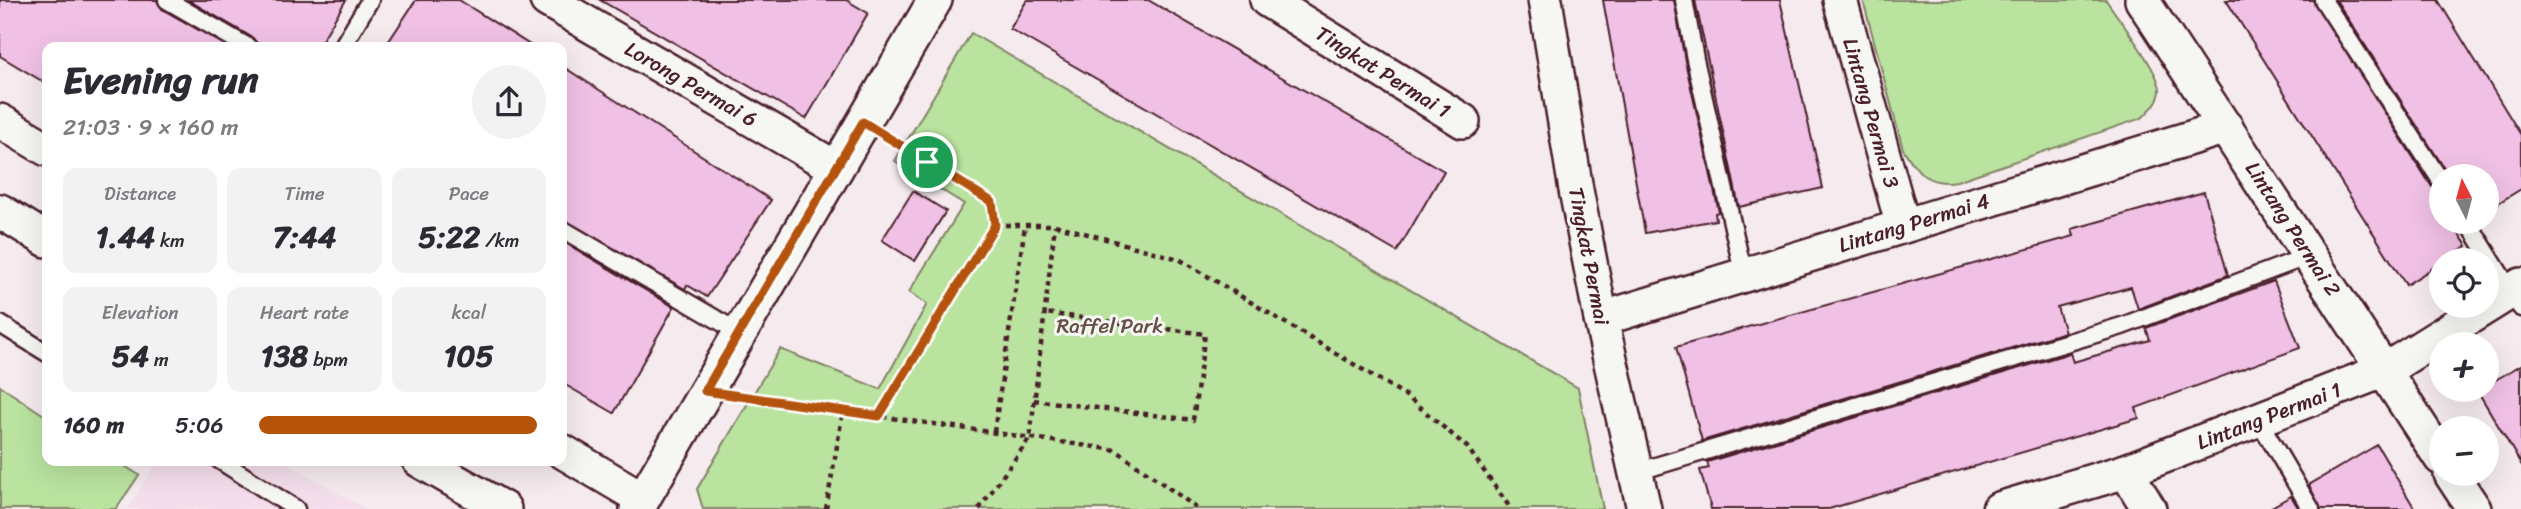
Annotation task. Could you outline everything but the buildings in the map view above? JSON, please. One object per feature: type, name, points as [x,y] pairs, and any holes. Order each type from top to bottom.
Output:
[{"type":"street","name":"Lorong Permai 6","points":[[547,0],[836,168]]},
{"type":"street","name":"Tingkat Permai 1","points":[[1266,0],[1463,121]]},
{"type":"street","name":"Tingkat Permai","points":[[1545,0],[1576,190],[1601,319],[1644,509]]},
{"type":"street","name":"Lintang Permai 3","points":[[1840,0],[1903,226]]},
{"type":"street","name":"Lintang Permai 2","points":[[2142,0],[2429,439]]},
{"type":"street","points":[[567,454],[640,504],[863,122],[927,3]]},
{"type":"street","points":[[0,121],[42,146]]},
{"type":"street","name":"Lintang Permai 4","points":[[1601,319],[2226,127]]},
{"type":"street","points":[[0,211],[42,237]]},
{"type":"street","name":"Lintang Permai 1","points":[[1999,509],[2126,471],[2385,370],[2517,295]]},
{"type":"street","points":[[429,466],[504,509]]},
{"type":"street","points":[[2126,471],[2149,509]]},
{"type":"street","points":[[2459,486],[2474,509]]},
{"type":"lane","points":[[167,0],[239,42]]},
{"type":"lane","points":[[345,42],[370,0]]},
{"type":"lane","points":[[1684,0],[1744,276]]},
{"type":"lane","points":[[2323,0],[2430,164]]},
{"type":"lane","points":[[567,232],[740,333]]},
{"type":"lane","points":[[2476,234],[2517,295]]},
{"type":"lane","points":[[1636,472],[2122,326],[2311,255]]},
{"type":"lane","points":[[0,324],[42,350]]},
{"type":"lane","points":[[2259,421],[2311,509]]},
{"type":"lane","points":[[228,466],[296,509]]},
{"type":"path","points":[[863,122],[992,202],[995,225],[879,416]]},
{"type":"path","points":[[995,225],[1055,225],[1179,259],[1405,395],[1467,447],[1511,509]]},
{"type":"path","points":[[979,509],[1030,438],[1055,225]]},
{"type":"path","points":[[995,432],[1025,226]]},
{"type":"path","points":[[1034,400],[1193,420],[1205,334],[1045,313]]},
{"type":"path","points":[[705,391],[1116,450],[1198,509]]},
{"type":"path","points":[[826,509],[843,411]]},
{"type":"shaded area","points":[[154,466],[292,466],[366,509],[128,509]]},
{"type":"green space","points":[[1863,0],[2106,0],[2154,72],[2160,91],[2158,99],[2142,118],[1957,181],[1930,179],[1919,171],[1903,149]]},
{"type":"green space","name":"Raffel Park","points":[[971,33],[1578,388],[1603,509],[703,509],[697,489],[780,349],[880,389],[927,304],[909,292],[964,204],[895,161]]},
{"type":"green space","points":[[0,386],[42,414],[42,466],[125,466],[139,475],[116,509],[0,509]]},
{"type":"route","points":[[863,122],[927,162],[992,202],[995,225],[879,416],[705,391],[863,122]]}]
